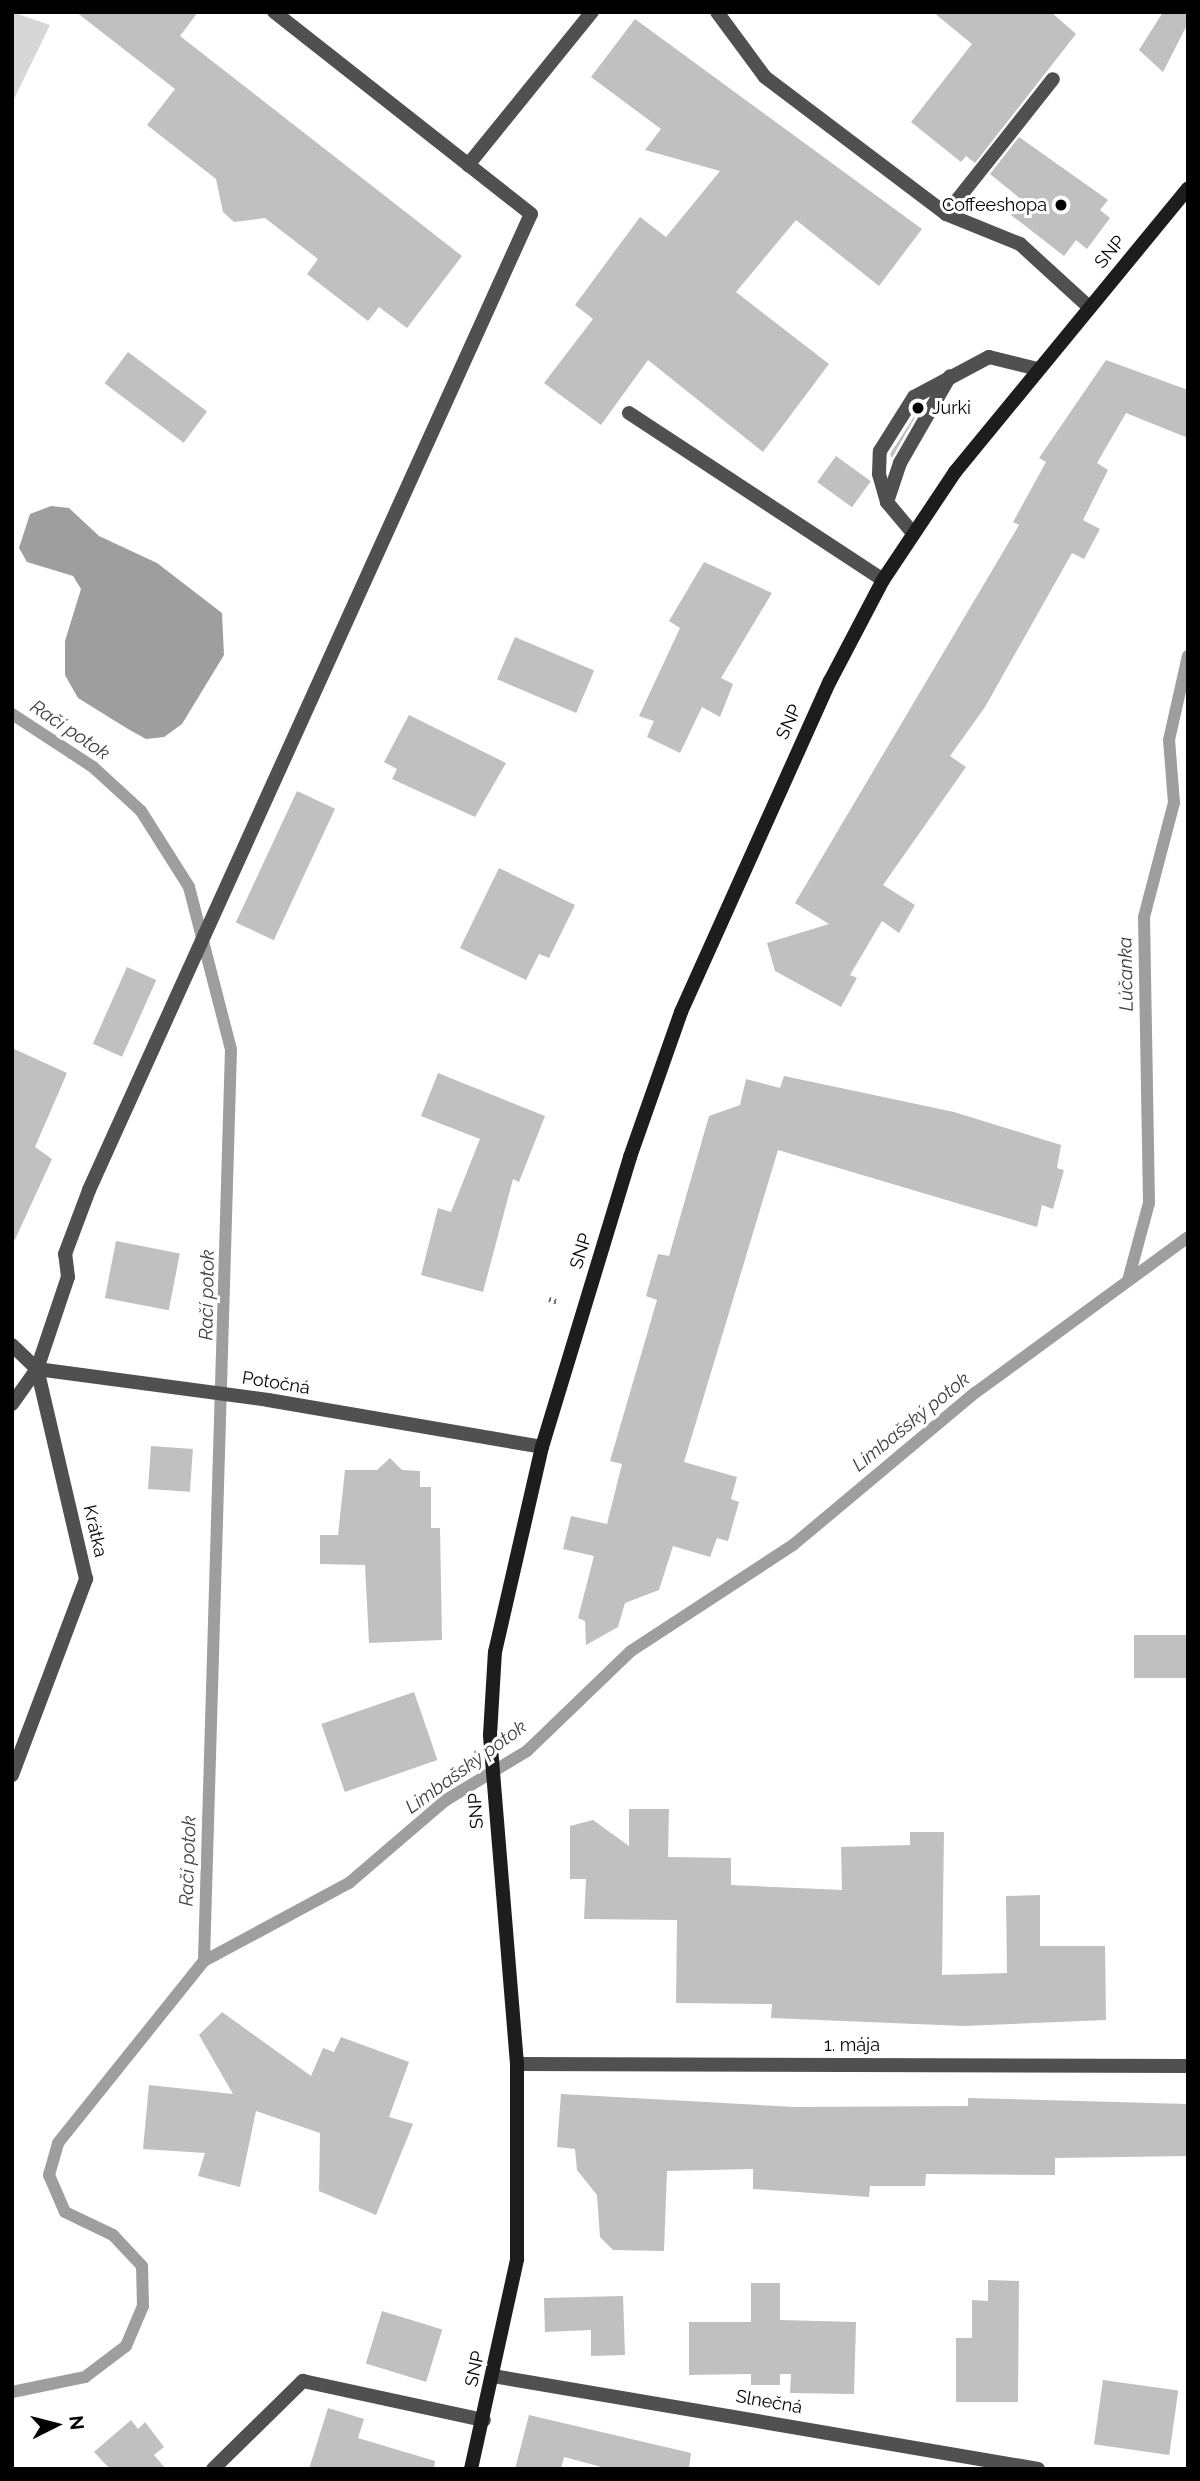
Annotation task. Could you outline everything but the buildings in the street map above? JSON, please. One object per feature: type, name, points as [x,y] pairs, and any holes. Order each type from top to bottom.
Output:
[{"type":"street","points":[[12,1404],[37,1369],[68,1277],[65,1254],[89,1190],[531,214],[274,12]]},
{"type":"street","points":[[468,165],[592,12]]},
{"type":"street","points":[[717,12],[765,77],[946,214],[1020,244],[1089,307]]},
{"type":"street","points":[[946,214],[1053,79]]},
{"type":"street","name":"SNP","points":[[471,2469],[494,2376],[517,2259],[517,2064],[490,1735],[495,1652],[541,1447],[681,1012],[830,681],[883,580],[912,532],[1038,369],[1188,188]]},
{"type":"street","points":[[912,532],[887,502],[880,451],[915,397],[989,357],[1038,369]]},
{"type":"street","points":[[887,502],[900,463],[950,376]]},
{"type":"street","points":[[629,413],[883,580]]},
{"type":"street","points":[[12,1345],[37,1369]]},
{"type":"street","name":"Potočná","points":[[37,1369],[268,1400],[541,1447]]},
{"type":"street","name":"Krátka","points":[[12,1775],[86,1579],[37,1369]]},
{"type":"street","name":"1. mája","points":[[517,2064],[1188,2066]]},
{"type":"street","name":"Slnečná","points":[[494,2376],[1038,2469]]},
{"type":"street","points":[[213,2469],[303,2381],[484,2420]]},
{"type":"shaded area","points":[[12,12],[50,25],[12,103]]},
{"type":"shaded area","points":[[51,506],[69,508],[99,536],[157,563],[222,613],[224,655],[182,724],[164,737],[146,739],[78,698],[65,675],[65,641],[81,589],[73,576],[27,562],[19,548],[30,514]]},
{"type":"waterway","name":"Lúčanka","points":[[1129,1277],[1149,1203],[1144,917],[1174,803],[1169,740],[1188,656]]},
{"type":"waterway","name":"Račí potok","points":[[12,714],[93,767],[141,811],[189,887],[231,1049],[204,1961]]},
{"type":"waterway","name":"Limbašský potok","points":[[12,2392],[85,2377],[126,2346],[143,2306],[142,2266],[113,2235],[65,2212],[49,2175],[58,2143],[204,1961],[349,1883],[446,1800],[527,1751],[631,1651],[793,1545],[975,1393],[1188,1237]]},
{"type":"place","name":"Coffeeshopa","points":[[1061,205]]},
{"type":"place","name":"Jurki","points":[[918,408]]}]
